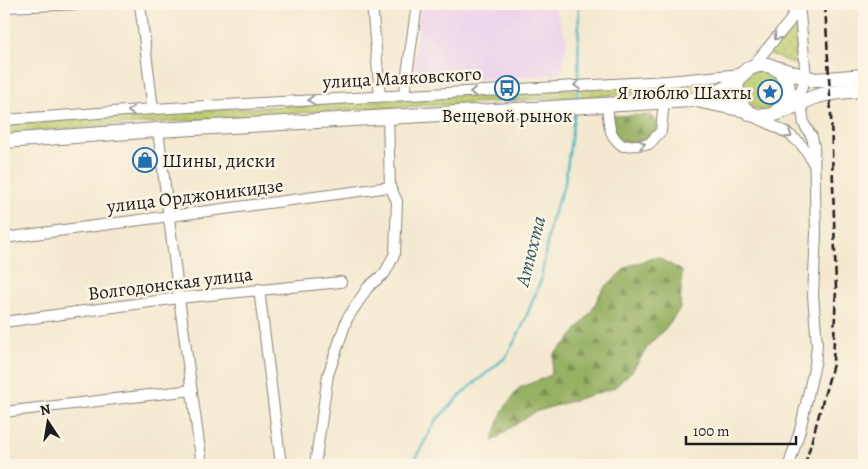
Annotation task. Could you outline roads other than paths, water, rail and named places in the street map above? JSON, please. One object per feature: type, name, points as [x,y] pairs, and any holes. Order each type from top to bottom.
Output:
[{"type":"main road","points":[[864,76],[816,80],[771,66],[761,65],[746,71],[738,83],[736,92],[739,103],[749,113],[764,117],[778,111],[788,110],[814,97],[864,90]]},
{"type":"main road","points":[[771,66],[780,71],[786,79],[788,89],[787,100],[778,111]]},
{"type":"main road","name":"улица Маяковского","points":[[4,141],[158,130],[691,100],[715,95],[726,90],[746,71]]},
{"type":"main road","name":"улица Маяковского","points":[[691,100],[725,105],[749,113]]},
{"type":"street","points":[[4,8],[83,4]]},
{"type":"street","points":[[140,4],[153,110]]},
{"type":"street","points":[[372,4],[380,96]]},
{"type":"street","points":[[404,95],[417,4]]},
{"type":"street","points":[[746,71],[790,21],[799,4]]},
{"type":"street","points":[[778,111],[793,99],[806,77],[799,4]]},
{"type":"street","name":"улица Маяковского","points":[[4,120],[380,96],[716,78],[746,71]]},
{"type":"street","points":[[603,105],[614,139],[623,146],[649,144],[660,131],[664,101]]},
{"type":"street","points":[[789,465],[800,430],[815,364],[817,345],[813,295],[816,232],[814,146],[812,137],[804,124],[802,103]]},
{"type":"street","points":[[749,113],[792,135],[802,144],[814,166]]},
{"type":"street","points":[[315,465],[328,375],[347,319],[368,287],[385,273],[395,253],[397,201],[390,187],[388,117]]},
{"type":"street","points":[[158,130],[202,465]]},
{"type":"street","name":"улица Орджоникидзе","points":[[4,238],[390,187]]},
{"type":"street","name":"Волгодонская улица","points":[[4,322],[179,298],[341,282]]},
{"type":"street","points":[[259,289],[281,465]]},
{"type":"street","points":[[4,412],[192,390]]},
{"type":"waterway","name":"Атюхта","points":[[578,82],[579,4]]},
{"type":"waterway","name":"Атюхта","points":[[576,102],[577,88]]},
{"type":"waterway","name":"Атюхта","points":[[412,465],[436,420],[465,391],[506,357],[522,327],[541,280],[551,220],[565,183],[575,110]]},
{"type":"railway","points":[[805,465],[833,364],[836,289],[831,114],[825,4]]},
{"type":"place","name":"Вещевой рынок","points":[[507,88]]},
{"type":"place","name":"Я люблю Шахты","points":[[770,92]]},
{"type":"place","name":"Шины, диски","points":[[145,160]]}]
